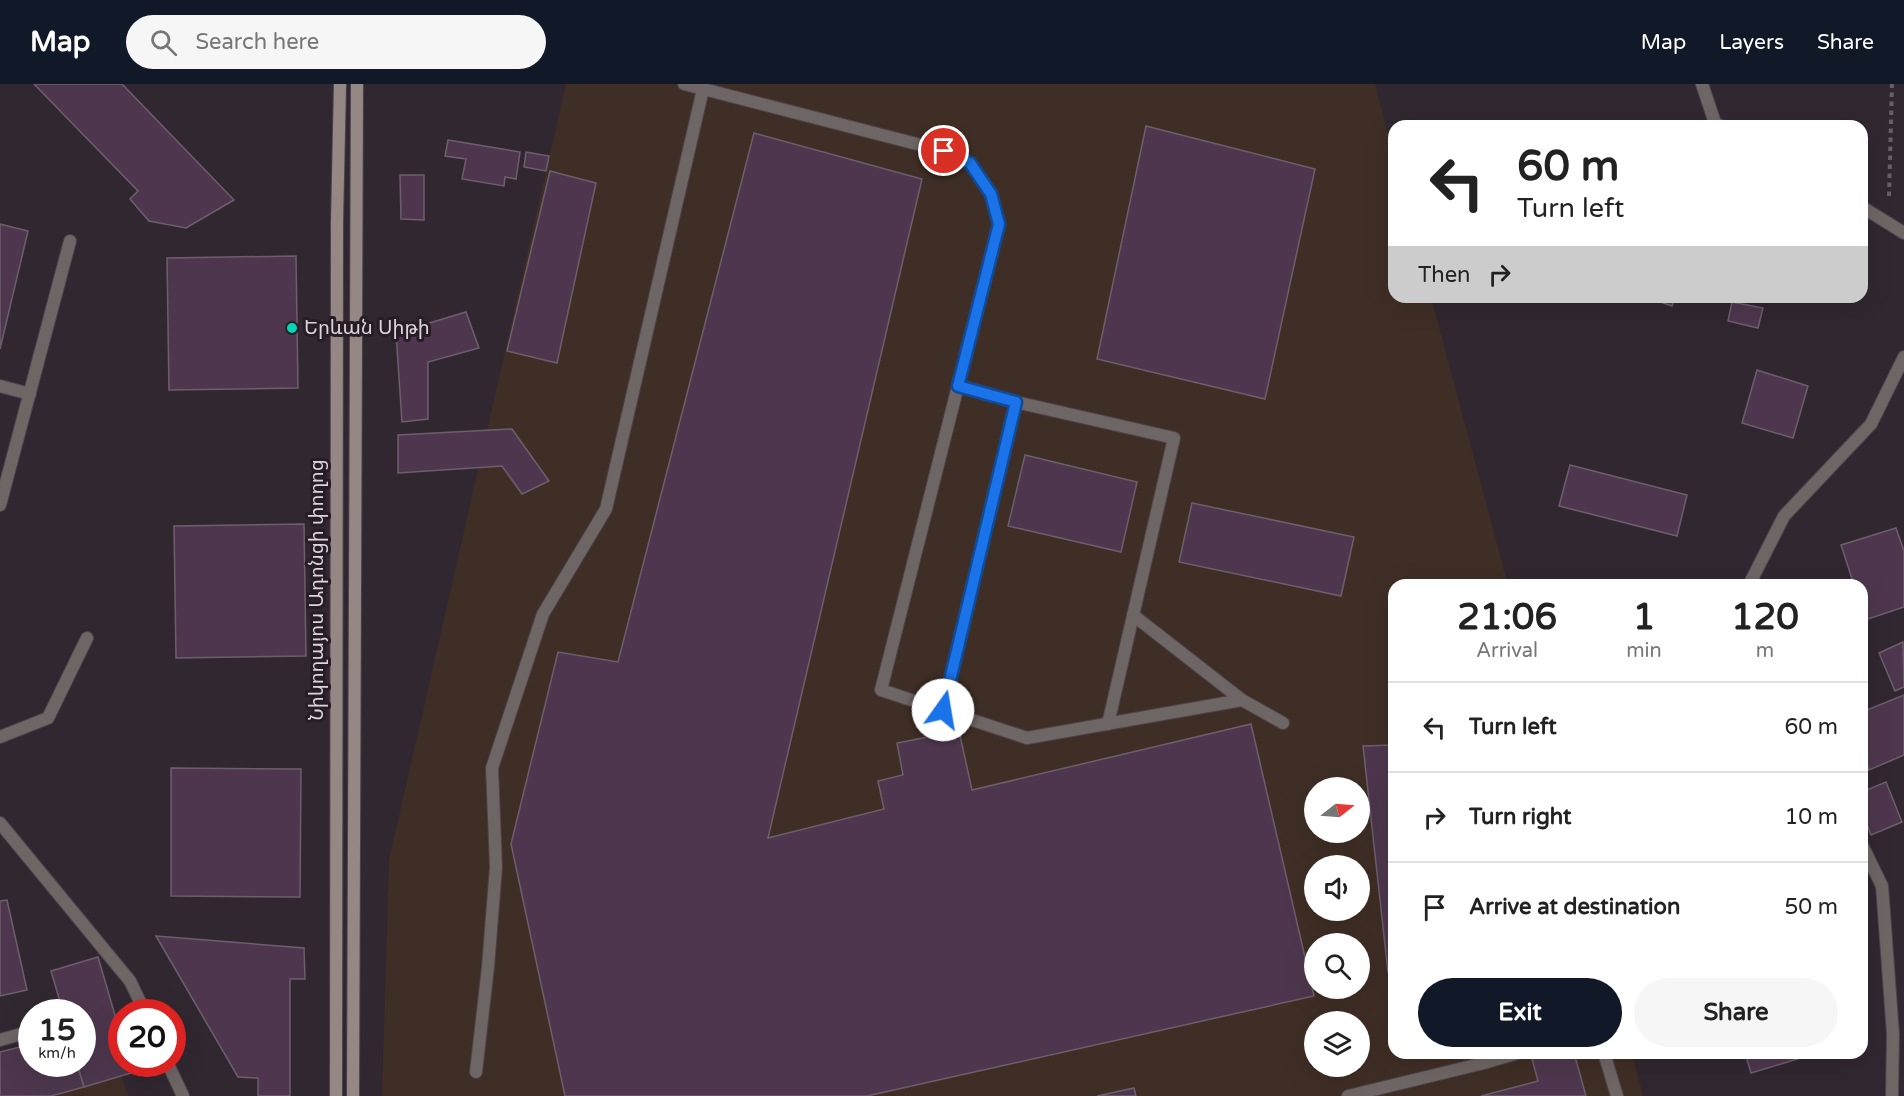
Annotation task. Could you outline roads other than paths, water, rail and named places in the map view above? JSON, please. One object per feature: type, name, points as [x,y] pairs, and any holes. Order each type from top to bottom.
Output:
[{"type":"street","name":"Նիկողայոս Ադոնցի փողոց","points":[[336,1096],[337,222],[340,84]]},
{"type":"street","name":"Նիկողայոս Ադոնցի փողոց","points":[[353,1096],[357,84]]},
{"type":"street","points":[[337,222],[355,223]]},
{"type":"lane","points":[[684,84],[944,151],[970,163],[991,194],[999,224],[881,690],[1027,738],[1242,700]]},
{"type":"lane","points":[[1702,84],[1714,120]]},
{"type":"lane","points":[[476,1072],[496,867],[492,768],[543,614],[606,509],[703,89]]},
{"type":"lane","points":[[1868,211],[1904,233]]},
{"type":"lane","points":[[0,505],[70,241]]},
{"type":"lane","points":[[1752,579],[1784,516],[1870,424],[1904,357]]},
{"type":"lane","points":[[0,386],[30,393]]},
{"type":"lane","points":[[958,386],[1016,402],[1174,438],[1108,724]]},
{"type":"lane","points":[[943,710],[1016,402]]},
{"type":"lane","points":[[1133,615],[1242,700],[1283,723]]},
{"type":"lane","points":[[0,737],[48,718],[87,638]]},
{"type":"lane","points":[[0,823],[130,981],[139,999]]},
{"type":"lane","points":[[1868,857],[1882,886],[1893,1034],[1892,1096]]},
{"type":"lane","points":[[0,1040],[18,1035]]},
{"type":"lane","points":[[1348,1096],[1498,1059]]},
{"type":"lane","points":[[1606,1059],[1617,1096]]},
{"type":"lane","points":[[174,1077],[183,1096]]},
{"type":"place","name":"Երևան Սիթի","points":[[292,328]]}]
